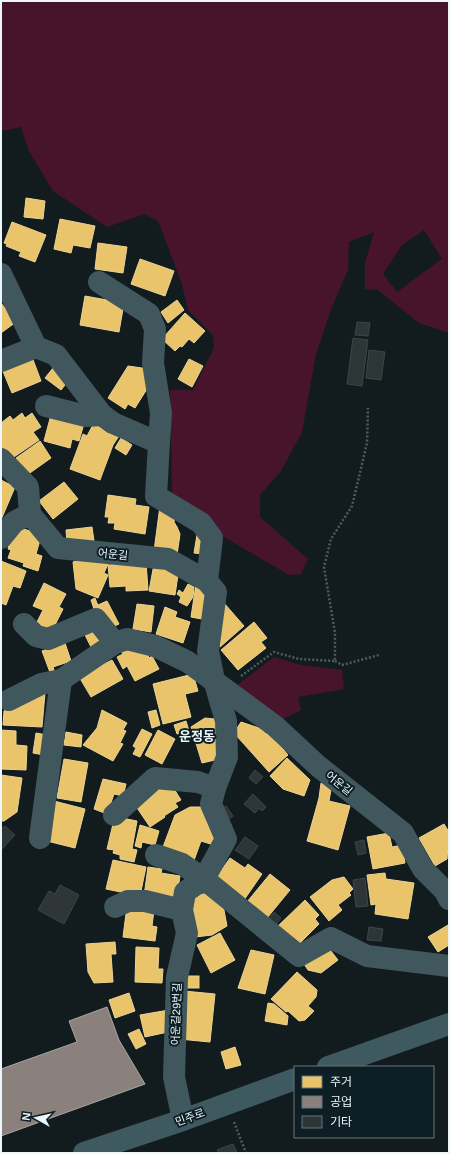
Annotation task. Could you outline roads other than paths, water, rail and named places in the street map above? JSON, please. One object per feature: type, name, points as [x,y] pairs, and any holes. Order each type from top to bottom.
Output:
[{"type":"main road","points":[[331,1066],[449,1024]]},
{"type":"main road","name":"민주로","points":[[84,1153],[182,1120],[294,1079]]},
{"type":"street","points":[[1,274],[36,347],[56,355],[102,415],[113,423],[158,443]]},
{"type":"street","points":[[99,282],[149,314],[155,329],[153,363],[161,412],[156,496],[201,523],[212,538],[207,581],[216,592],[208,652],[214,680]]},
{"type":"street","points":[[1,361],[36,347]]},
{"type":"street","points":[[46,406],[86,416],[102,415]]},
{"type":"street","points":[[1,459],[28,487],[30,514],[14,522],[1,538]]},
{"type":"street","name":"어운길","points":[[30,514],[58,548],[168,559],[207,581]]},
{"type":"street","points":[[24,624],[36,636],[48,639],[96,619],[115,643]]},
{"type":"street","name":"어운길","points":[[9,700],[41,684],[61,680],[115,643],[127,639],[155,646],[188,662],[275,726],[318,766],[402,833],[423,869],[445,891],[449,899]]},
{"type":"street","points":[[40,838],[61,680]]},
{"type":"street","name":"어운길29번길","points":[[182,1120],[174,1077],[177,977],[187,933],[182,910],[185,892],[204,879],[226,839],[211,804],[215,788],[227,757],[226,721],[214,680]]},
{"type":"street","points":[[114,815],[155,778],[198,782],[215,788]]},
{"type":"street","points":[[156,855],[182,864],[204,879],[299,956],[331,938],[367,956],[449,966]]},
{"type":"street","points":[[115,907],[128,901],[145,900],[182,910]]},
{"type":"district","name":"운정동","points":[[197,736]]}]
